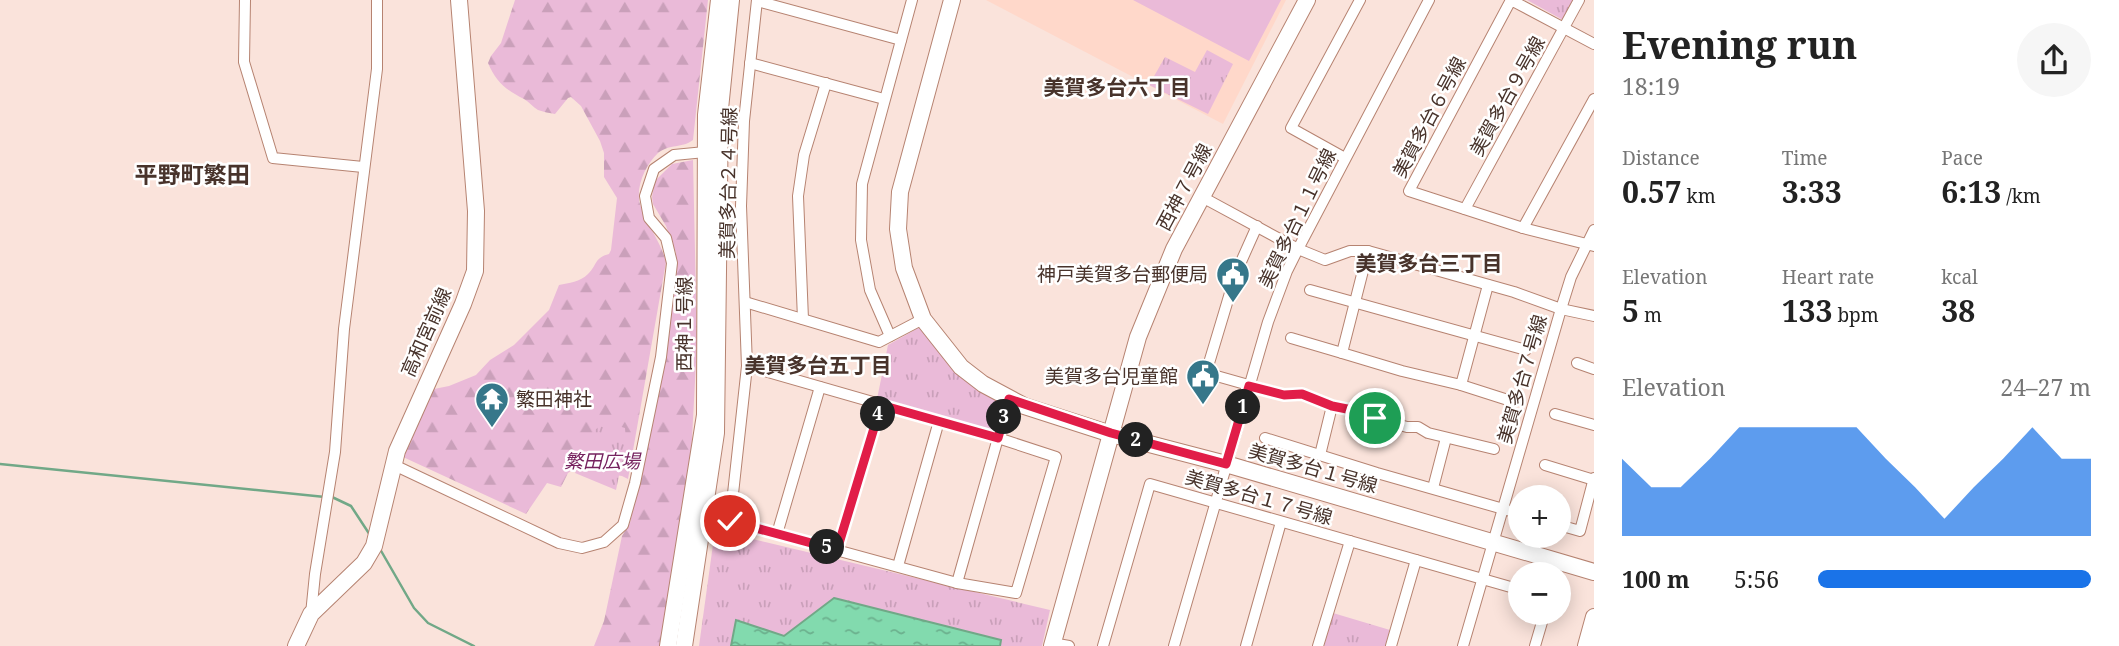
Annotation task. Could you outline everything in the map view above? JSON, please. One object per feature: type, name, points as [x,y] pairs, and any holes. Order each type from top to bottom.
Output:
[{"type":"street","points":[[245,0],[244,62],[273,158],[363,167]]},
{"type":"street","points":[[311,614],[335,452],[344,329],[377,69],[377,0]]},
{"type":"street","name":"高和宮前線","points":[[296,646],[311,614],[364,563],[375,541],[397,451],[463,304],[475,271],[476,211],[459,0]]},
{"type":"street","name":"西神１号線","points":[[668,646],[705,415],[706,115],[719,0]]},
{"type":"street","name":"西神１号線","points":[[684,646],[716,433],[720,109],[731,0]]},
{"type":"street","points":[[757,0],[901,40]]},
{"type":"street","name":"美賀多台２４号線","points":[[747,366],[1056,457],[1016,593],[957,583],[730,521],[747,366],[741,206],[744,121],[757,0]]},
{"type":"street","points":[[890,336],[870,290],[861,240],[862,184],[912,0]]},
{"type":"street","name":"美賀多台１号線","points":[[952,0],[900,192],[898,229],[904,268],[923,319],[961,366],[983,384],[1009,399],[1111,433],[1594,572]]},
{"type":"street","name":"西神７号線","points":[[1058,645],[1111,433],[1138,338],[1174,249],[1307,0]]},
{"type":"street","points":[[1345,158],[1291,128],[1360,0]]},
{"type":"street","name":"美賀多台１１号線","points":[[1174,646],[1268,322],[1287,271],[1429,0]]},
{"type":"street","points":[[1511,0],[1594,44]]},
{"type":"street","name":"美賀多台６号線","points":[[1511,0],[1409,191],[1523,228],[1590,245]]},
{"type":"street","name":"美賀多台９号線","points":[[1465,209],[1579,0]]},
{"type":"street","points":[[750,63],[884,99]]},
{"type":"street","points":[[803,319],[799,196],[804,155],[826,83]]},
{"type":"street","points":[[1523,228],[1594,99]]},
{"type":"street","points":[[394,464],[559,543],[582,548],[604,542],[623,525],[635,483],[661,356],[672,263],[666,238],[649,218],[645,196],[654,169],[674,155],[705,152]]},
{"type":"street","points":[[1202,197],[1298,249],[1325,260],[1350,251],[1368,251],[1489,285],[1561,309],[1594,316]]},
{"type":"street","points":[[1256,226],[1236,273],[1206,373],[1284,395],[1302,394],[1332,406],[1364,410],[1375,418],[1407,427],[1418,427],[1446,439],[1493,449]]},
{"type":"street","name":"美賀多台７号線","points":[[1463,646],[1561,309],[1572,277],[1590,245],[1594,230]]},
{"type":"street","points":[[1342,353],[1368,251]]},
{"type":"street","points":[[1461,385],[1489,285]]},
{"type":"street","points":[[1310,290],[1525,350]]},
{"type":"street","points":[[745,302],[878,342],[923,319]]},
{"type":"street","points":[[1291,338],[1511,401]]},
{"type":"street","points":[[1577,363],[1594,369]]},
{"type":"street","points":[[778,534],[820,387]]},
{"type":"street","points":[[957,583],[1009,399]]},
{"type":"street","points":[[837,550],[881,405]]},
{"type":"street","points":[[1320,455],[1332,406]]},
{"type":"street","points":[[1555,414],[1594,425]]},
{"type":"street","points":[[898,566],[939,421]]},
{"type":"street","points":[[1265,438],[1508,510]]},
{"type":"street","points":[[1433,488],[1446,439]]},
{"type":"street","points":[[1545,465],[1594,479],[1580,531],[1571,528]]},
{"type":"street","name":"美賀多台１７号線","points":[[1103,646],[1150,484],[1508,586]]},
{"type":"street","points":[[1246,646],[1281,522]]},
{"type":"street","points":[[1318,646],[1350,541]]},
{"type":"street","points":[[1391,646],[1416,560]]},
{"type":"street","points":[[1586,646],[1594,617]]},
{"type":"street","points":[[1535,646],[1541,625]]},
{"type":"shaded area","points":[[986,0],[1286,0],[1223,124]]},
{"type":"green space","points":[[515,0],[708,0],[693,140],[658,153],[645,171],[640,186],[641,207],[666,262],[628,479],[574,469],[568,473],[561,487],[547,483],[526,514],[403,457],[434,389],[476,375],[490,360],[514,345],[549,310],[559,285],[585,277],[598,259],[609,254],[611,250],[617,198],[604,177],[604,153],[600,141],[581,106],[571,97],[555,114],[538,110],[502,85],[488,63],[501,43]]},
{"type":"green space","points":[[1133,0],[1281,0],[1249,61]]},
{"type":"green space","points":[[1527,0],[1574,0],[1563,20]]},
{"type":"green space","points":[[1207,50],[1233,64],[1208,114],[1149,85],[1165,57],[1195,72]]},
{"type":"green space","points":[[693,160],[697,343],[691,458],[661,646],[594,646],[604,621],[622,536],[630,523],[655,401],[675,278],[676,253],[666,226],[653,204],[655,181],[672,164]]},
{"type":"green space","points":[[920,327],[1003,402],[995,429],[990,432],[877,399],[888,345]]},
{"type":"green space","name":"繁田広場","points":[[605,422],[625,428],[626,442],[616,490],[575,473],[595,430]]},
{"type":"green space","points":[[715,530],[1050,610],[1042,646],[699,646]]},
{"type":"green space","points":[[1333,613],[1390,630],[1385,646],[1324,646]]},
{"type":"water","points":[[834,598],[1001,640],[1000,646],[731,646],[736,620],[784,636]]},
{"type":"waterway","points":[[0,464],[325,497]]},
{"type":"waterway","points":[[332,497],[351,506],[370,535]]},
{"type":"waterway","points":[[380,549],[414,608],[428,623],[474,646]]},
{"type":"place","name":"神戸美賀多台郵便局","points":[[1233,304]]},
{"type":"place","name":"美賀多台児童館","points":[[1203,406]]},
{"type":"place","name":"繁田神社","points":[[492,429]]},
{"type":"district","name":"美賀多台六丁目","points":[[1117,88]]},
{"type":"district","name":"平野町繁田","points":[[192,175]]},
{"type":"district","name":"美賀多台三丁目","points":[[1429,264]]},
{"type":"district","name":"美賀多台五丁目","points":[[818,366]]},
{"type":"route","points":[[730,521],[837,550],[881,405],[998,438],[1009,399],[1111,433],[1226,464],[1249,386],[1284,395],[1302,394],[1332,406],[1364,410],[1375,418]]}]
